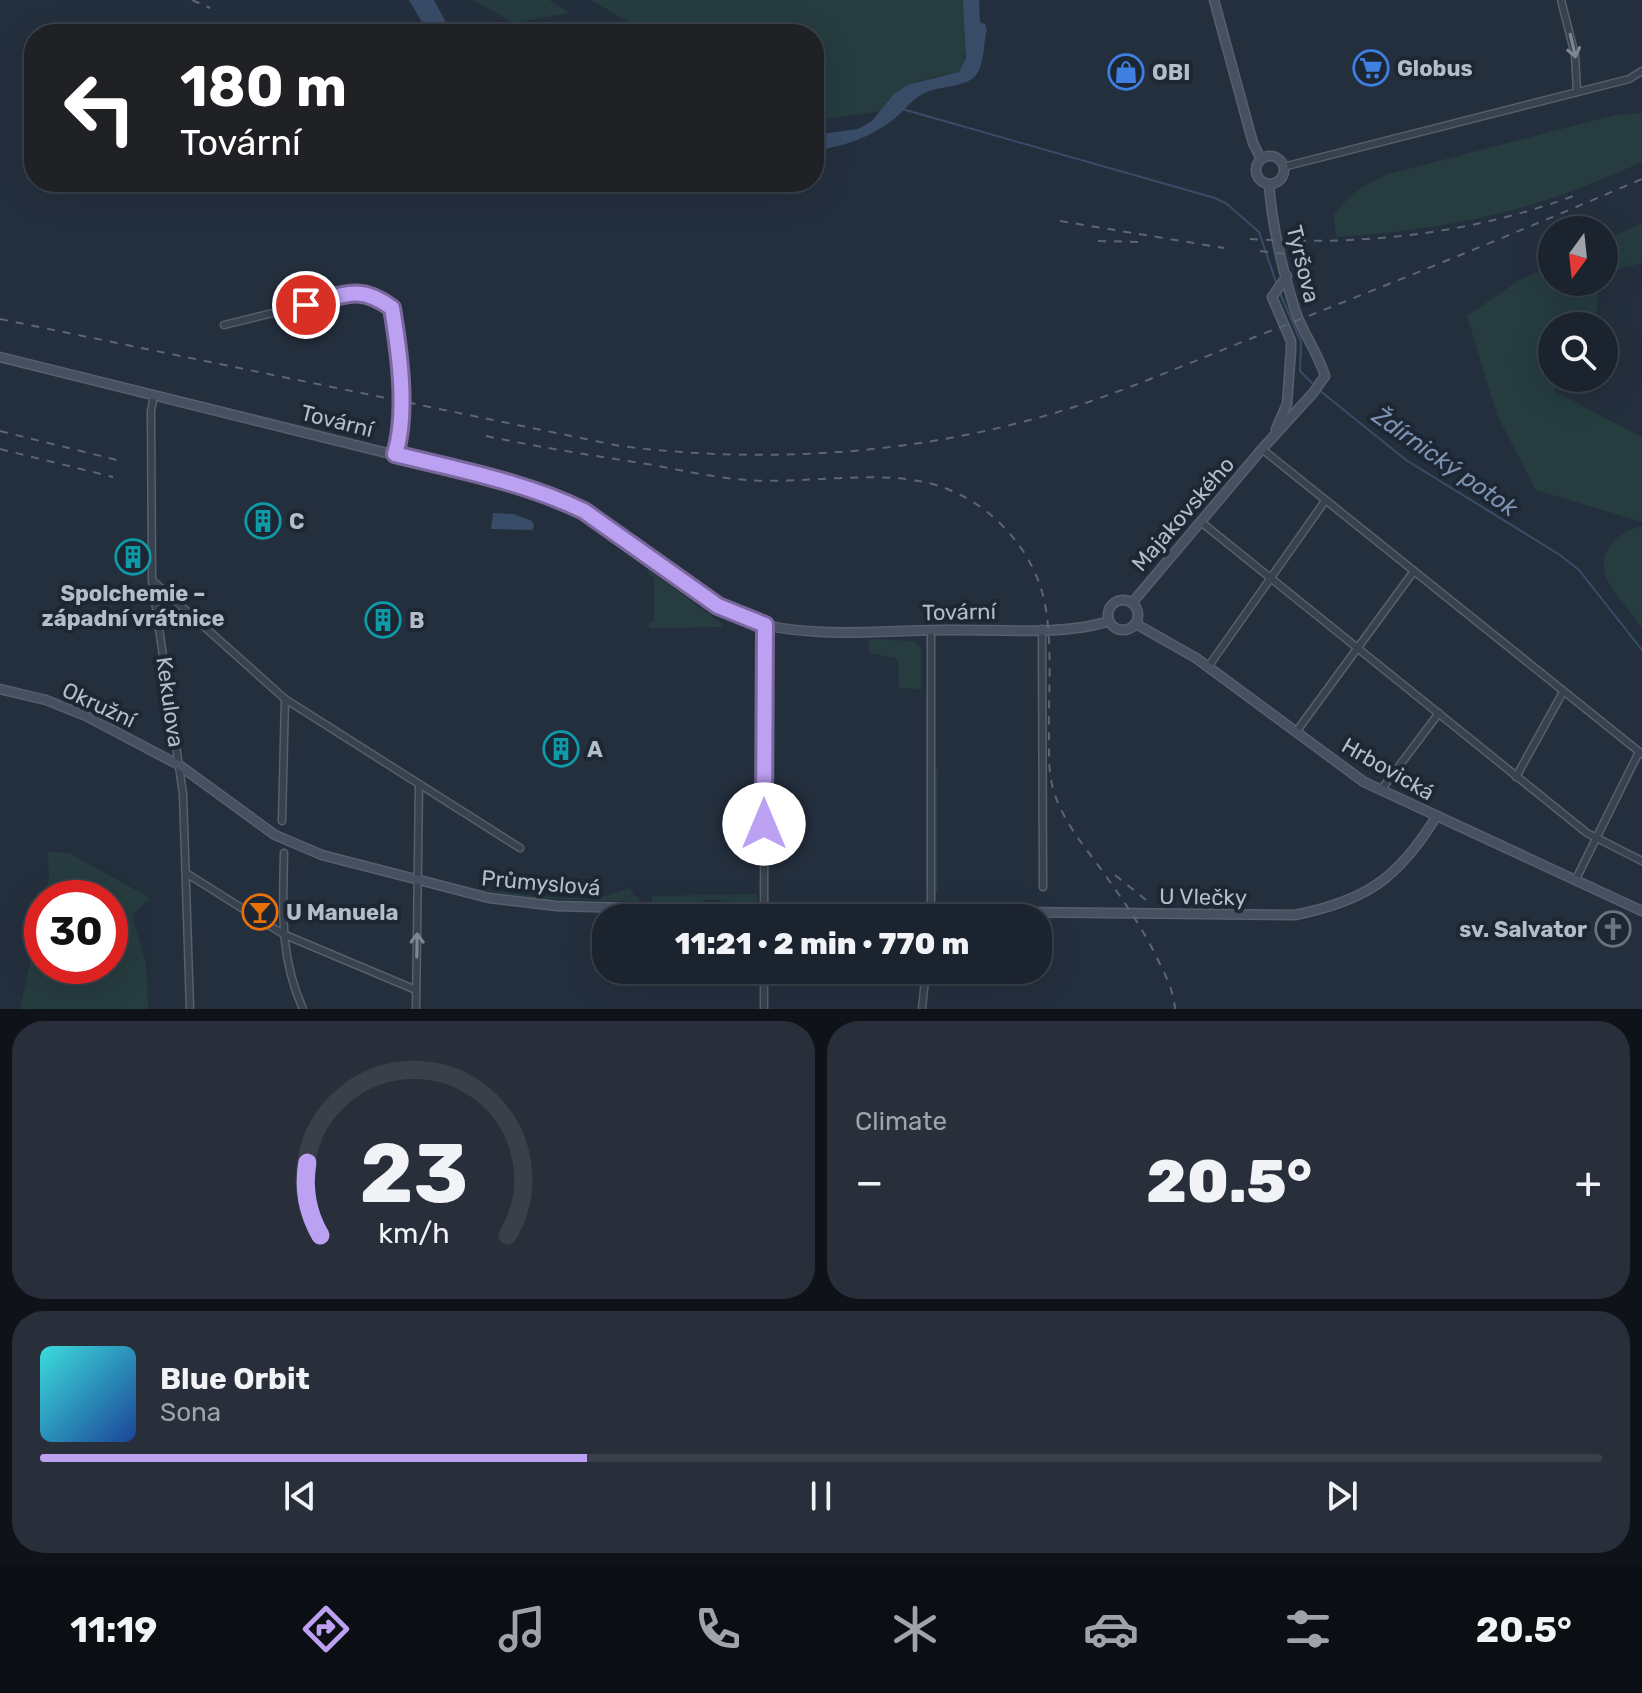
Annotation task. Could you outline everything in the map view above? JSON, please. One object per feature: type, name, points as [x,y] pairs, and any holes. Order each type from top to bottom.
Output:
[{"type":"street","name":"Tyršova","points":[[1214,0],[1253,143],[1261,159],[1256,166],[1257,174],[1269,184],[1271,213],[1296,314],[1315,350]]},
{"type":"street","points":[[1561,0],[1575,55],[1577,92]]},
{"type":"street","points":[[1283,167],[1629,79],[1642,71]]},
{"type":"street","points":[[1261,159],[1274,157],[1283,167]]},
{"type":"street","points":[[1269,184],[1280,179],[1283,167]]},
{"type":"street","name":"Majakovského","points":[[1262,449],[1284,415],[1291,341],[1272,301],[1277,288],[1287,276]]},
{"type":"street","points":[[224,325],[361,291],[378,297],[392,308],[400,408],[395,454]]},
{"type":"street","name":"Majakovského","points":[[1132,603],[1322,383],[1325,376],[1315,350]]},
{"type":"street","name":"Tovární","points":[[0,357],[395,454],[524,487],[564,501],[594,517],[718,606],[765,625],[827,631],[1042,629],[1093,626],[1109,621]]},
{"type":"street","name":"Kekulova","points":[[154,395],[151,411],[152,580],[183,794],[190,1009]]},
{"type":"street","points":[[1262,449],[1640,753],[1575,881]]},
{"type":"street","points":[[1208,667],[1325,501]]},
{"type":"street","points":[[1201,522],[1595,838],[1642,861]]},
{"type":"street","points":[[1296,732],[1414,571]]},
{"type":"street","points":[[152,580],[285,699],[520,848]]},
{"type":"street","points":[[1125,601],[1132,603],[1137,611],[1136,624],[1124,630],[1115,628],[1109,621],[1109,609],[1125,601]]},
{"type":"street","name":"Hrbovická","points":[[1136,624],[1173,643],[1208,667],[1356,776],[1436,817],[1642,911]]},
{"type":"street","points":[[764,904],[765,625]]},
{"type":"street","points":[[1042,629],[1043,887]]},
{"type":"street","points":[[931,630],[931,904]]},
{"type":"street","name":"Okružní","points":[[0,689],[66,707],[179,765]]},
{"type":"street","points":[[1516,777],[1563,692]]},
{"type":"street","points":[[282,821],[285,699]]},
{"type":"street","points":[[1381,790],[1439,713]]},
{"type":"street","name":"Průmyslová","points":[[179,765],[260,825],[289,842],[322,855],[489,898],[592,907]]},
{"type":"street","points":[[416,1009],[419,784]]},
{"type":"street","name":"U Vlečky","points":[[1052,915],[1271,916],[1336,906],[1377,885],[1417,848],[1436,817]]},
{"type":"street","points":[[284,853],[285,958],[303,1009]]},
{"type":"street","points":[[186,873],[283,934],[416,990]]},
{"type":"street","points":[[764,984],[764,1009]]},
{"type":"street","points":[[922,1009],[925,984]]},
{"type":"green space","points":[[474,0],[549,0],[569,13],[513,23]]},
{"type":"green space","points":[[591,0],[963,0],[966,45],[959,72],[905,87],[881,111],[824,120],[824,24],[632,24]]},
{"type":"green space","points":[[1642,113],[1642,162],[1597,181],[1536,204],[1452,224],[1336,237],[1334,215],[1340,207],[1358,190],[1388,174],[1615,115]]},
{"type":"green space","points":[[1642,223],[1642,263],[1618,269],[1618,234]]},
{"type":"green space","points":[[1538,272],[1538,296],[1598,296],[1596,312],[1538,312],[1538,392],[1556,392],[1642,437],[1642,522],[1536,490],[1497,415],[1467,316],[1518,281]]},
{"type":"green space","points":[[1642,526],[1642,628],[1613,590],[1604,568],[1605,557],[1613,542],[1624,533]]},
{"type":"green space","points":[[648,569],[721,623],[722,627],[650,628],[648,624],[654,620],[654,578],[648,574]]},
{"type":"green space","points":[[869,639],[914,641],[921,648],[921,689],[899,688],[898,661],[869,653]]},
{"type":"green space","points":[[938,768],[938,893],[935,893],[935,771]]},
{"type":"green space","points":[[48,852],[69,853],[118,880],[49,880]]},
{"type":"green space","points":[[128,886],[150,898],[132,915],[146,964],[148,1009],[20,1009],[26,984],[128,984]]},
{"type":"green space","points":[[630,888],[634,896],[638,896],[639,902],[527,898],[480,889],[532,896],[595,899]]},
{"type":"green space","points":[[757,894],[758,900],[754,904],[709,899],[692,904],[652,903],[652,896]]},
{"type":"water","points":[[409,0],[434,0],[447,24],[423,24]]},
{"type":"water","points":[[963,0],[979,0],[980,22],[985,24],[987,30],[982,62],[974,77],[962,84],[922,94],[885,126],[846,144],[824,149],[824,134],[858,129],[872,121],[893,95],[907,85],[959,72],[966,57]]},
{"type":"water","points":[[493,513],[514,514],[532,521],[534,526],[532,530],[491,529]]},
{"type":"waterway","name":"Ždírnický potok","points":[[902,109],[1215,198],[1227,204],[1259,232],[1277,285]]},
{"type":"waterway","name":"Ždírnický potok","points":[[1279,291],[1301,342],[1300,371],[1315,386]]},
{"type":"waterway","name":"Ždírnický potok","points":[[1319,390],[1406,460],[1560,555],[1579,570],[1642,650]]},
{"type":"railway","points":[[192,0],[210,8]]},
{"type":"railway","points":[[0,319],[620,446],[735,455],[849,451],[963,436],[1074,407],[1369,292],[1642,179]]},
{"type":"railway","points":[[1250,239],[1334,241],[1417,234],[1498,219],[1579,194]]},
{"type":"railway","points":[[1060,221],[1224,248]]},
{"type":"railway","points":[[1098,241],[1142,242]]},
{"type":"railway","points":[[1260,251],[1294,255]]},
{"type":"railway","points":[[0,431],[117,460]]},
{"type":"railway","points":[[486,436],[736,479],[905,479],[952,491],[992,516],[1024,552],[1043,597],[1050,656],[1049,765],[1059,806],[1145,935],[1169,983],[1175,1009]]},
{"type":"railway","points":[[0,449],[113,477]]},
{"type":"railway","points":[[1115,875],[1146,900]]},
{"type":"place","name":"Globus","points":[[1371,68]]},
{"type":"place","name":"OBI","points":[[1126,72]]},
{"type":"place","name":"C","points":[[263,521]]},
{"type":"place","name":"Spolchemie – západní vrátnice","points":[[133,557]]},
{"type":"place","name":"B","points":[[383,620]]},
{"type":"place","name":"A","points":[[561,749]]},
{"type":"place","name":"U Manuela","points":[[260,912]]},
{"type":"place","name":"sv. Salvator","points":[[1613,929]]},
{"type":"route","points":[[306,305],[361,291],[378,297],[392,308],[400,408],[395,454],[536,490],[564,501],[618,534],[718,606],[765,625],[764,824]]}]
